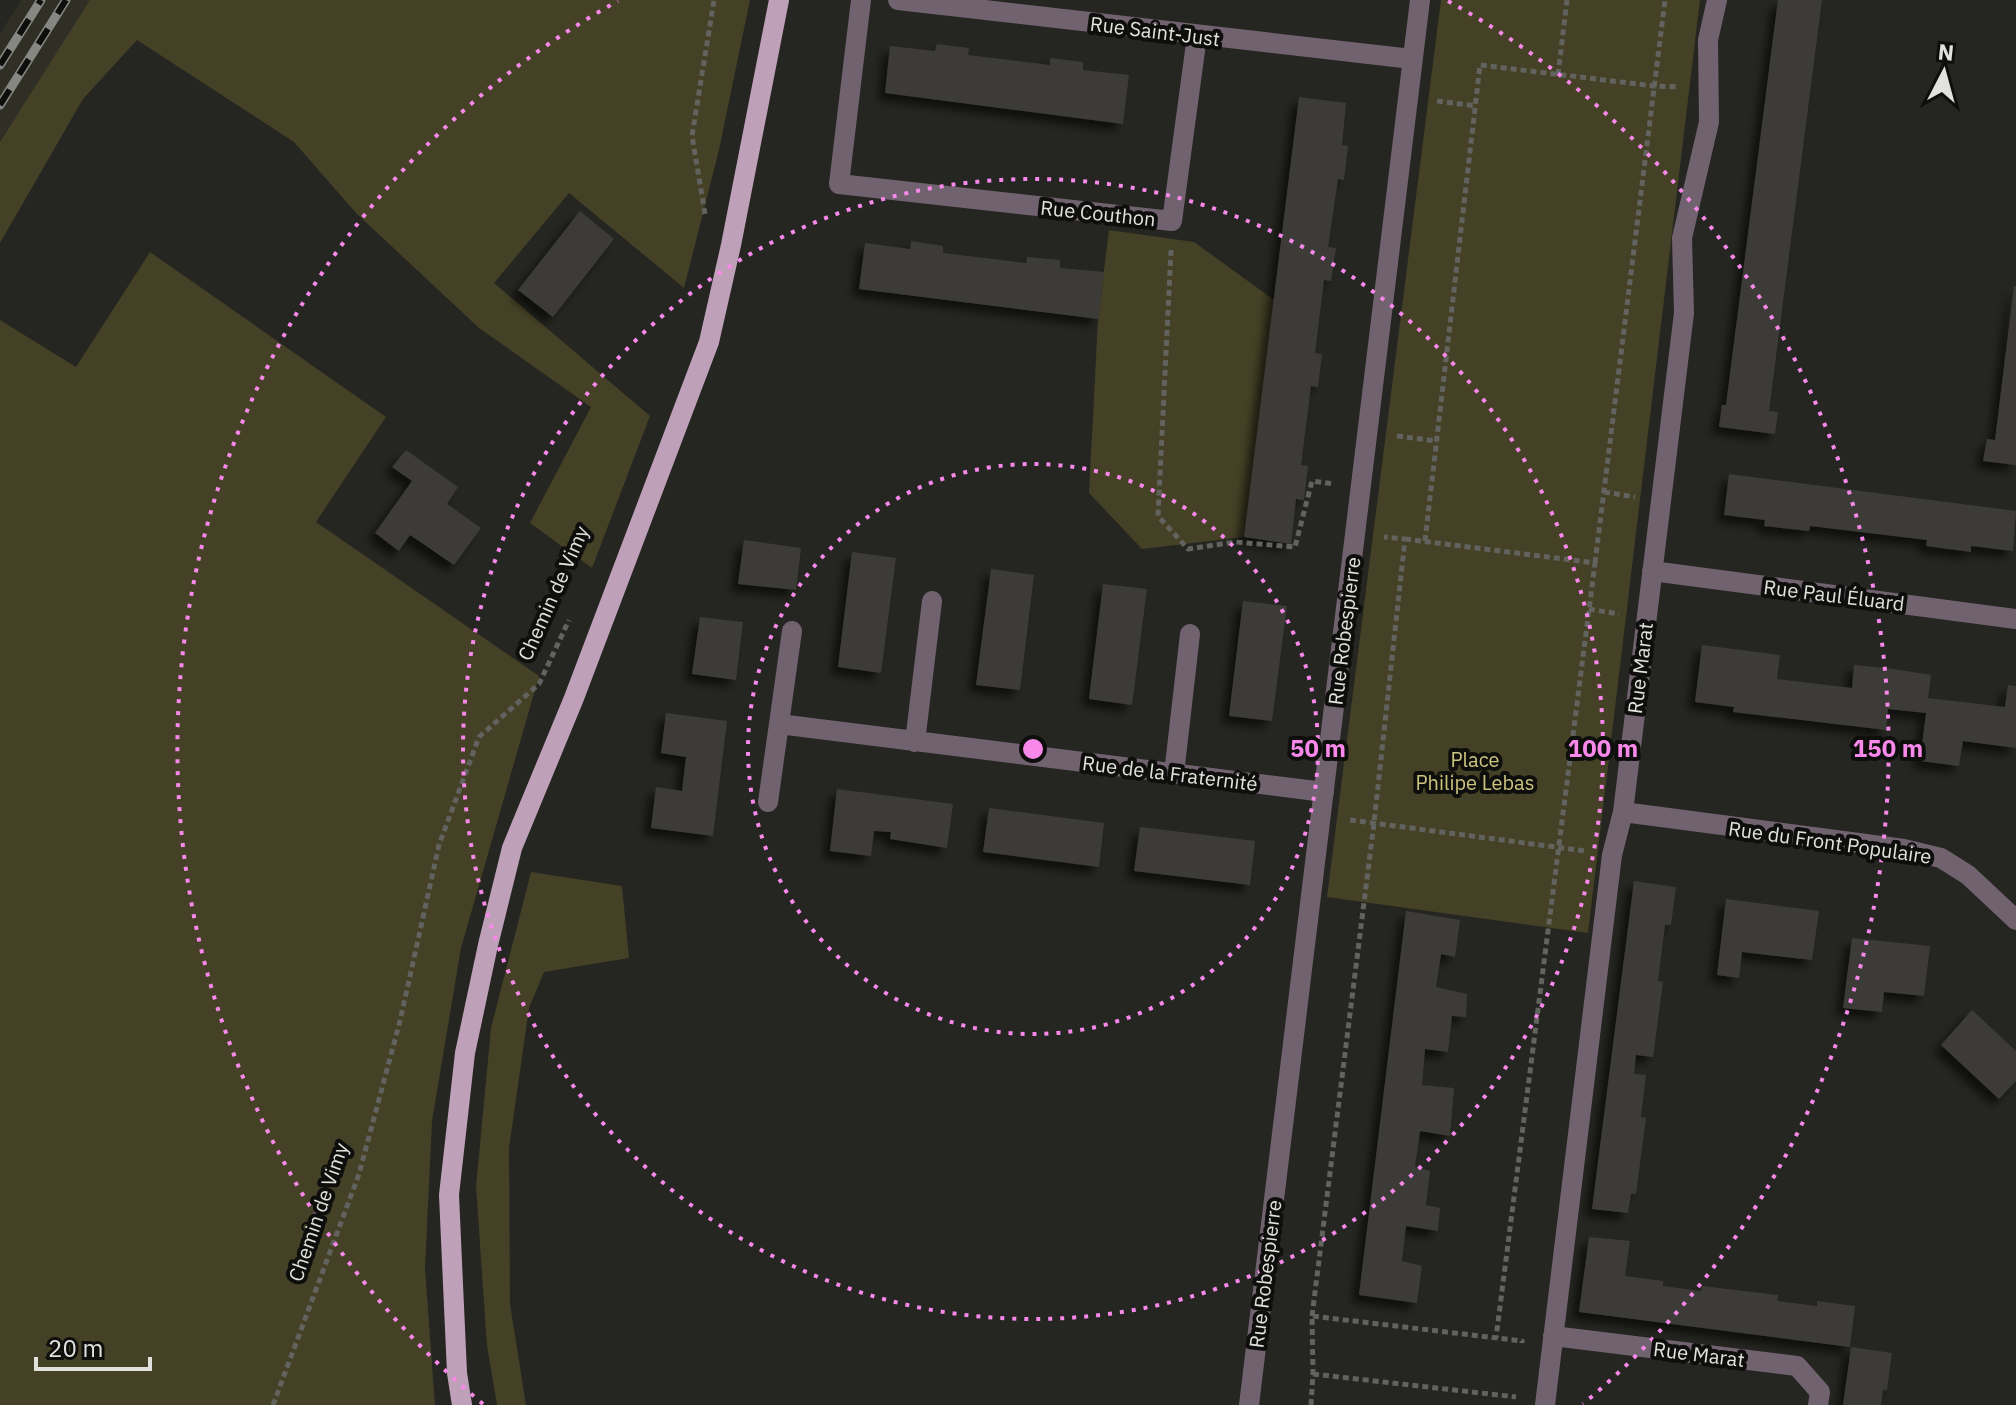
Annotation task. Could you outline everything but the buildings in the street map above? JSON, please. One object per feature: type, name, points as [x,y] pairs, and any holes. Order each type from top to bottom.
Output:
[{"type":"main road","points":[[462,1405],[457,1373],[449,1195],[465,1053],[512,848],[574,698],[709,342],[779,0]]},
{"type":"street","name":"Rue Couthon","points":[[861,0],[839,184],[1172,221],[1197,36]]},
{"type":"street","name":"Rue Saint-Just","points":[[898,0],[1412,59]]},
{"type":"street","name":"Rue Robespierre","points":[[1249,1405],[1420,0]]},
{"type":"street","name":"Rue Marat","points":[[1545,1405],[1612,855],[1623,812],[1684,313],[1682,238],[1709,122],[1708,40],[1717,0]]},
{"type":"street","name":"Rue Paul Éluard","points":[[1652,571],[2016,619]]},
{"type":"street","points":[[915,742],[932,601]]},
{"type":"street","points":[[768,802],[792,631]]},
{"type":"street","points":[[1174,774],[1190,634]]},
{"type":"street","name":"Rue de la Fraternité","points":[[779,724],[1324,792]]},
{"type":"street","name":"Rue du Front Populaire","points":[[1623,812],[1904,849],[1941,858],[1968,875],[2016,920]]},
{"type":"street","name":"Rue Marat","points":[[1553,1336],[1797,1366],[1820,1392],[1818,1405]]},
{"type":"path","points":[[706,222],[692,136],[714,0]]},
{"type":"path","points":[[1558,75],[1567,0]]},
{"type":"path","points":[[1496,1338],[1665,0]]},
{"type":"path","points":[[1425,541],[1480,65],[1654,86]]},
{"type":"path","points":[[1408,98],[1476,106]]},
{"type":"path","points":[[1172,221],[1158,516],[1188,549],[1235,542],[1295,547],[1312,481],[1340,484]]},
{"type":"path","points":[[1368,433],[1437,441]]},
{"type":"path","points":[[1356,534],[1595,563]]},
{"type":"path","points":[[1311,1405],[1312,1316],[1374,823],[1405,539]]},
{"type":"path","name":"Chemin de Vimy","points":[[273,1405],[359,1174],[400,1021],[439,845],[479,737],[539,684],[572,613]]},
{"type":"path","points":[[1321,817],[1612,855]]},
{"type":"path","points":[[1312,1316],[1522,1341],[1521,1357]]},
{"type":"path","points":[[1313,1374],[1516,1397],[1518,1385]]},
{"type":"shaded area","points":[[21,0],[92,0],[0,142],[0,34]]},
{"type":"green space","points":[[90,0],[750,0],[719,150],[684,288],[569,193],[494,283],[650,416],[592,568],[530,523],[591,407],[479,328],[356,213],[294,142],[137,40],[83,99],[0,243],[0,142]]},
{"type":"green space","name":"Place Philipe Lebas","points":[[1441,0],[1700,0],[1588,933],[1327,897]]},
{"type":"green space","points":[[1109,230],[1194,242],[1274,300],[1244,537],[1142,549],[1089,493],[1098,319]]},
{"type":"green space","points":[[150,252],[386,417],[316,522],[539,676],[461,948],[432,1121],[425,1268],[435,1405],[0,1405],[0,320],[76,367]]},
{"type":"green space","points":[[531,872],[622,886],[629,958],[544,972],[529,1008],[509,1148],[510,1304],[526,1405],[497,1405],[487,1346],[476,1186],[491,1028]]},
{"type":"railway","points":[[0,65],[41,0]]},
{"type":"railway","points":[[0,105],[66,0]]}]
